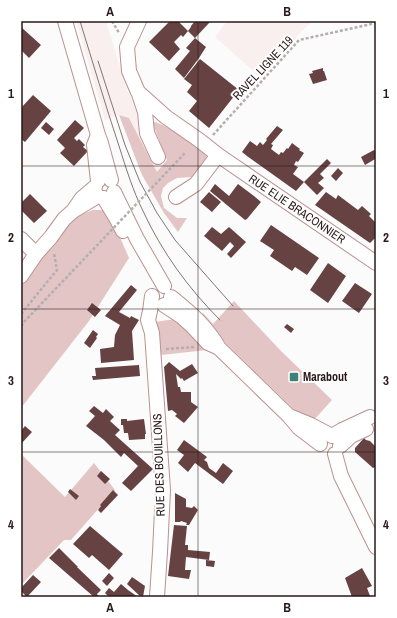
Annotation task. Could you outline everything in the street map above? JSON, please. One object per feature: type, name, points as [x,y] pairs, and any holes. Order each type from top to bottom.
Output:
[{"type":"street","points":[[65,21],[101,143],[103,189],[137,240],[161,296],[208,343],[219,348],[289,416],[299,428],[320,444],[323,453],[329,455],[336,445],[342,430],[373,422]]},
{"type":"street","name":"RUE ELIE BRACONNIER","points":[[139,21],[127,47],[129,70],[138,92],[166,117],[218,155],[376,263]]},
{"type":"street","points":[[138,92],[145,112],[147,133],[158,158]]},
{"type":"street","points":[[176,197],[196,184],[218,155]]},
{"type":"street","points":[[21,276],[36,254],[64,219],[73,211],[82,198],[103,189]]},
{"type":"street","points":[[21,239],[36,254]]},
{"type":"street","name":"RUE DES BOUILLONS","points":[[157,597],[162,490],[152,333],[161,296]]},
{"type":"street","points":[[289,416],[311,425],[336,445],[341,476],[376,547]]},
{"type":"path","name":"RAVEL LIGNE 119","points":[[199,140],[214,135],[299,40],[376,23]]},
{"type":"path","points":[[21,326],[185,153]]},
{"type":"path","points":[[21,314],[58,270],[51,237]]},
{"type":"path","points":[[153,350],[198,347]]},
{"type":"shaded area","points":[[76,21],[106,21],[127,90],[135,105],[140,108],[152,121],[167,160],[157,172],[129,118],[119,115],[105,120]]},
{"type":"shaded area","points":[[227,21],[313,21],[259,76],[215,37]]},
{"type":"shaded area","points":[[119,115],[129,118],[157,172],[167,160],[152,121],[163,125],[205,150],[207,159],[193,177],[177,178],[163,188],[161,196],[164,208],[177,218],[187,218],[178,232],[164,213],[142,175]]},
{"type":"shaded area","points":[[93,210],[108,210],[129,258],[89,321],[21,408],[21,286],[38,261],[74,218]]},
{"type":"shaded area","points":[[234,301],[281,351],[332,400],[313,421],[305,420],[199,317],[203,313],[213,324]]},
{"type":"shaded area","points":[[175,319],[186,322],[207,350],[161,355],[155,322]]},
{"type":"shaded area","points":[[21,454],[65,497],[94,463],[115,490],[71,540],[64,540],[21,585]]},
{"type":"building","points":[[170,21],[178,21],[188,31],[183,37],[181,35],[174,42],[180,49],[169,61],[149,42]]},
{"type":"building","points":[[195,21],[210,22],[195,38],[188,31]]},
{"type":"building","points":[[21,27],[41,45],[29,58],[21,50]]},
{"type":"building","points":[[195,38],[206,47],[184,78],[175,69],[190,51],[186,48]]},
{"type":"building","points":[[200,59],[239,90],[209,128],[189,111],[197,101],[187,92],[192,85],[184,79]]},
{"type":"building","points":[[323,68],[327,80],[313,84],[309,74],[313,73],[312,71]]},
{"type":"building","points":[[33,95],[51,111],[25,142],[21,139],[21,108]]},
{"type":"building","points":[[75,120],[84,128],[74,138],[77,141],[79,139],[85,145],[83,147],[88,151],[74,166],[60,153],[65,148],[57,140]]},
{"type":"building","points":[[46,122],[54,129],[49,135],[41,128]]},
{"type":"building","points":[[277,126],[283,130],[271,144],[273,145],[271,149],[279,155],[287,148],[288,149],[292,143],[304,153],[294,165],[298,167],[293,174],[304,182],[296,191],[242,152],[250,141],[257,146],[260,142],[263,145]]},
{"type":"building","points":[[374,150],[376,153],[376,162],[375,159],[365,165],[361,157]]},
{"type":"building","points":[[327,159],[331,163],[320,174],[324,178],[318,183],[324,188],[317,195],[304,182]]},
{"type":"building","points":[[338,168],[343,173],[336,181],[331,176]]},
{"type":"building","points":[[215,184],[229,196],[238,184],[261,202],[245,220],[210,191]]},
{"type":"building","points":[[209,192],[221,202],[212,212],[200,202]]},
{"type":"building","points":[[326,192],[336,199],[338,195],[358,210],[362,206],[371,214],[369,216],[376,223],[376,237],[370,243],[315,205]]},
{"type":"building","points":[[30,194],[47,211],[34,223],[21,210],[21,203]]},
{"type":"building","points":[[271,225],[319,258],[307,275],[295,267],[292,271],[270,256],[274,250],[260,241]]},
{"type":"building","points":[[212,227],[221,234],[229,227],[246,242],[231,258],[227,254],[234,246],[230,242],[222,251],[204,236]]},
{"type":"building","points":[[328,263],[346,276],[328,303],[310,290]]},
{"type":"building","points":[[355,283],[372,294],[359,313],[342,301]]},
{"type":"building","points":[[131,285],[137,290],[119,312],[130,318],[131,316],[139,320],[132,331],[134,360],[101,363],[100,349],[114,347],[115,335],[120,325],[105,316]]},
{"type":"building","points":[[92,303],[101,310],[95,317],[87,310]]},
{"type":"building","points":[[287,324],[294,329],[291,333],[284,327]]},
{"type":"building","points":[[93,330],[98,334],[90,348],[84,343]]},
{"type":"building","points":[[169,362],[180,371],[192,364],[198,373],[184,381],[176,374],[178,387],[180,387],[181,392],[191,392],[191,402],[198,407],[184,423],[175,416],[177,414],[172,410],[168,411],[164,367]]},
{"type":"building","points":[[139,365],[140,376],[93,380],[92,376],[96,376],[95,368]]},
{"type":"building","points":[[94,406],[103,413],[106,409],[114,417],[110,421],[120,430],[115,435],[153,469],[131,491],[122,483],[138,466],[124,453],[121,457],[104,440],[86,426],[95,416],[89,411]]},
{"type":"building","points":[[121,419],[127,419],[127,421],[144,419],[146,434],[145,439],[129,440],[128,433],[124,433],[123,425],[121,425]]},
{"type":"building","points":[[25,426],[32,432],[21,444],[21,431]]},
{"type":"building","points":[[364,438],[376,447],[376,467],[373,468],[355,452],[355,448]]},
{"type":"building","points":[[184,440],[207,457],[204,460],[207,462],[209,468],[216,473],[223,463],[233,471],[223,484],[195,463],[188,472],[178,463],[184,455],[177,450]]},
{"type":"building","points":[[101,471],[110,479],[105,484],[97,476]]},
{"type":"building","points":[[70,489],[79,496],[76,500],[68,492]]},
{"type":"building","points":[[113,490],[118,495],[101,513],[98,510],[101,506],[100,505]]},
{"type":"building","points":[[175,493],[186,499],[186,507],[192,508],[194,506],[198,510],[189,525],[186,525],[187,523],[181,521],[175,522]]},
{"type":"building","points":[[174,525],[187,526],[185,545],[188,545],[188,550],[210,552],[209,560],[186,557],[185,570],[191,570],[189,579],[168,576]]},
{"type":"building","points":[[90,526],[123,554],[109,570],[92,555],[89,558],[73,544]]},
{"type":"building","points":[[59,548],[101,590],[97,594],[99,597],[94,597],[49,558]]},
{"type":"building","points":[[206,560],[215,561],[214,567],[206,566]]},
{"type":"building","points":[[362,568],[372,586],[367,588],[370,596],[352,597],[345,578]]},
{"type":"building","points":[[109,573],[114,578],[107,586],[102,581]]},
{"type":"building","points":[[33,575],[41,582],[27,597],[21,591],[21,588]]},
{"type":"building","points":[[132,577],[145,586],[143,597],[141,597],[127,584]]},
{"type":"building","points":[[121,584],[138,597],[109,597],[105,593],[109,588],[114,592]]},
{"type":"tram line","points":[[80,21],[124,163],[139,203],[150,226],[167,255],[197,295],[220,320]]},
{"type":"tram line","points":[[98,61],[125,145],[140,182],[157,213],[175,240],[233,306]]},
{"type":"place","name":"Marabout","points":[[294,377]]}]
